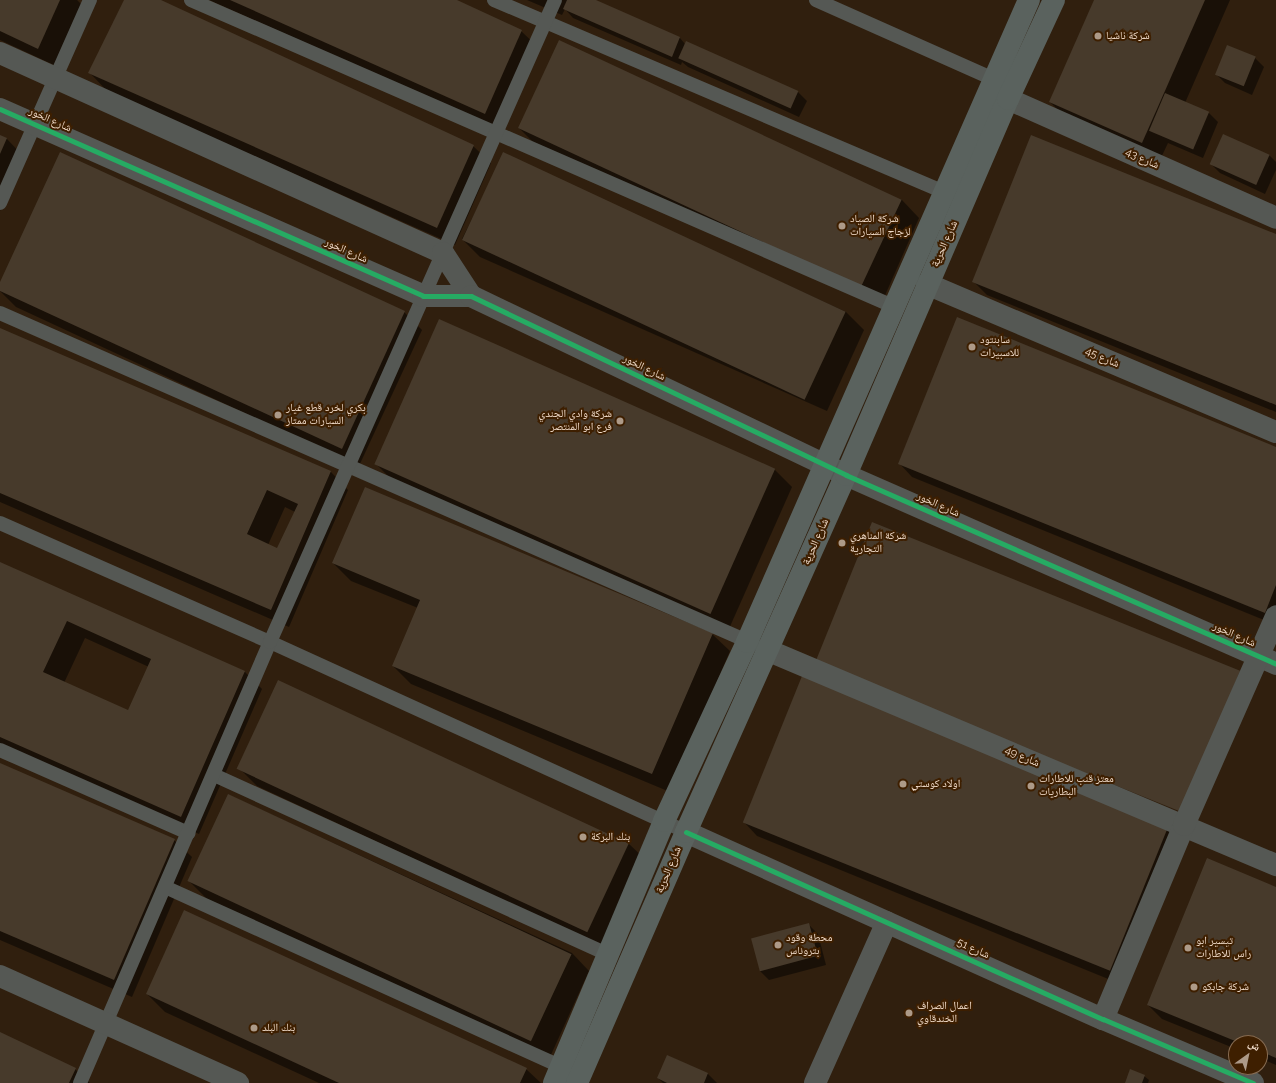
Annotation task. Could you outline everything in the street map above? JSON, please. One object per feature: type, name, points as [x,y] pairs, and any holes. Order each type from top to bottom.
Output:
[{"type":"main road","name":"شارع الحرية","points":[[577,1083],[686,832],[846,475],[927,284],[1005,89],[1029,0]]},
{"type":"main road","name":"شارع الحرية","points":[[558,1075],[664,821],[747,642],[945,192],[1005,89],[1054,0]]},
{"type":"street","points":[[0,53],[443,252],[471,296]]},
{"type":"street","name":"شارع 43","points":[[1005,89],[1276,218]]},
{"type":"street","name":"شارع الخور","points":[[0,109],[422,296],[471,296],[824,465],[1267,660]]},
{"type":"street","name":"شارع 45","points":[[927,284],[1276,432]]},
{"type":"street","points":[[1103,1019],[1184,825],[1267,660],[1276,616]]},
{"type":"street","name":"شارع 49","points":[[767,650],[1276,865]]},
{"type":"street","name":"شارع 51","points":[[686,832],[1103,1019],[1253,1083]]},
{"type":"street","points":[[815,1083],[887,922]]},
{"type":"street","points":[[0,976],[238,1083]]},
{"type":"lane","points":[[0,203],[36,125],[90,0]]},
{"type":"lane","points":[[191,0],[895,307]]},
{"type":"lane","points":[[494,0],[945,192]]},
{"type":"lane","points":[[80,1083],[214,776],[270,642],[422,296],[555,0]]},
{"type":"lane","points":[[816,0],[1005,89]]},
{"type":"lane","points":[[0,313],[347,467],[767,650]]},
{"type":"lane","points":[[0,523],[270,642],[686,832]]},
{"type":"lane","points":[[0,750],[188,834]]},
{"type":"lane","points":[[214,776],[609,955]]},
{"type":"lane","points":[[165,887],[558,1075]]},
{"type":"building","points":[[0,0],[60,0],[38,49],[0,31]]},
{"type":"building","points":[[124,0],[161,0],[474,145],[437,228],[88,73]]},
{"type":"building","points":[[230,0],[457,0],[522,30],[485,114]]},
{"type":"building","points":[[567,0],[596,0],[680,37],[672,57],[563,9]]},
{"type":"building","points":[[1094,0],[1205,0],[1142,143],[1049,102]]},
{"type":"building","points":[[559,40],[902,200],[861,288],[518,128]]},
{"type":"building","points":[[686,41],[798,91],[791,108],[678,58]]},
{"type":"building","points":[[1227,45],[1256,57],[1244,86],[1215,75]]},
{"type":"building","points":[[1165,93],[1209,112],[1193,149],[1149,131]]},
{"type":"building","points":[[1223,134],[1270,155],[1256,185],[1210,164]]},
{"type":"building","points":[[0,135],[7,138],[0,154]]},
{"type":"building","points":[[1031,135],[1276,234],[1276,405],[972,282]]},
{"type":"building","points":[[60,152],[405,311],[342,449],[0,291],[0,282]]},
{"type":"building","points":[[503,152],[846,312],[805,400],[462,240]]},
{"type":"building","points":[[957,317],[1276,447],[1276,585],[1265,613],[898,464]]},
{"type":"building","points":[[439,319],[775,469],[711,614],[374,464]]},
{"type":"building","points":[[0,328],[331,471],[271,610],[0,493]],"holes":[[[267,490],[298,504],[277,548],[247,534]]]},
{"type":"building","points":[[365,487],[713,633],[652,774],[392,666],[420,600],[332,563]]},
{"type":"building","points":[[872,522],[1240,671],[1183,813],[815,664]]},
{"type":"building","points":[[0,562],[245,671],[181,817],[0,737]],"holes":[[[67,621],[151,659],[128,710],[43,672]]]},
{"type":"building","points":[[802,676],[1169,824],[1110,971],[743,822]]},
{"type":"building","points":[[278,680],[629,844],[587,932],[237,769]]},
{"type":"building","points":[[0,763],[175,839],[114,980],[0,931]]},
{"type":"building","points":[[228,794],[571,954],[531,1041],[187,881]]},
{"type":"building","points":[[1207,858],[1276,887],[1276,1058],[1268,1054],[1268,1035],[1228,1035],[1228,1038],[1147,1005]]},
{"type":"building","points":[[184,910],[527,1068],[520,1083],[339,1083],[146,994]]},
{"type":"building","points":[[809,923],[818,956],[760,971],[751,939]]},
{"type":"building","points":[[0,1032],[76,1068],[69,1083],[0,1083]]},
{"type":"building","points":[[667,1055],[708,1073],[704,1083],[667,1083],[657,1078]]},
{"type":"building","points":[[1130,1069],[1145,1075],[1142,1083],[1125,1083]]},
{"type":"cycle path","points":[[0,109],[423,296],[471,296],[846,475],[1276,664]]},
{"type":"cycle path","points":[[686,832],[1103,1019],[1253,1083]]},
{"type":"place","name":"شركة ناشيا","points":[[1098,36]]},
{"type":"place","name":"شركة الصياد لزجاج السيارات","points":[[842,226]]},
{"type":"place","name":"سابنتود للاسبيرات","points":[[972,347]]},
{"type":"place","name":"بكري لخرد قطع غيار السيارات ممتاز","points":[[278,415]]},
{"type":"place","name":"شركة وادي الجندي فرع ابو المنتصر","points":[[620,421]]},
{"type":"place","name":"شركة المناهري التجارية","points":[[842,543]]},
{"type":"place","name":"اولاد كوستي","points":[[903,784]]},
{"type":"place","name":"معتز قنب للاطارات البطاريات","points":[[1031,786]]},
{"type":"place","name":"بنك البركة","points":[[583,837]]},
{"type":"place","name":"محطة وقود بتروناس","points":[[778,945]]},
{"type":"place","name":"تيسير ابو راس للاطارات","points":[[1188,948]]},
{"type":"place","name":"شركة جابكو","points":[[1194,987]]},
{"type":"place","name":"اعمال الصراف الخندقاوي","points":[[909,1013]]},
{"type":"place","name":"بنك البلد","points":[[254,1028]]}]
